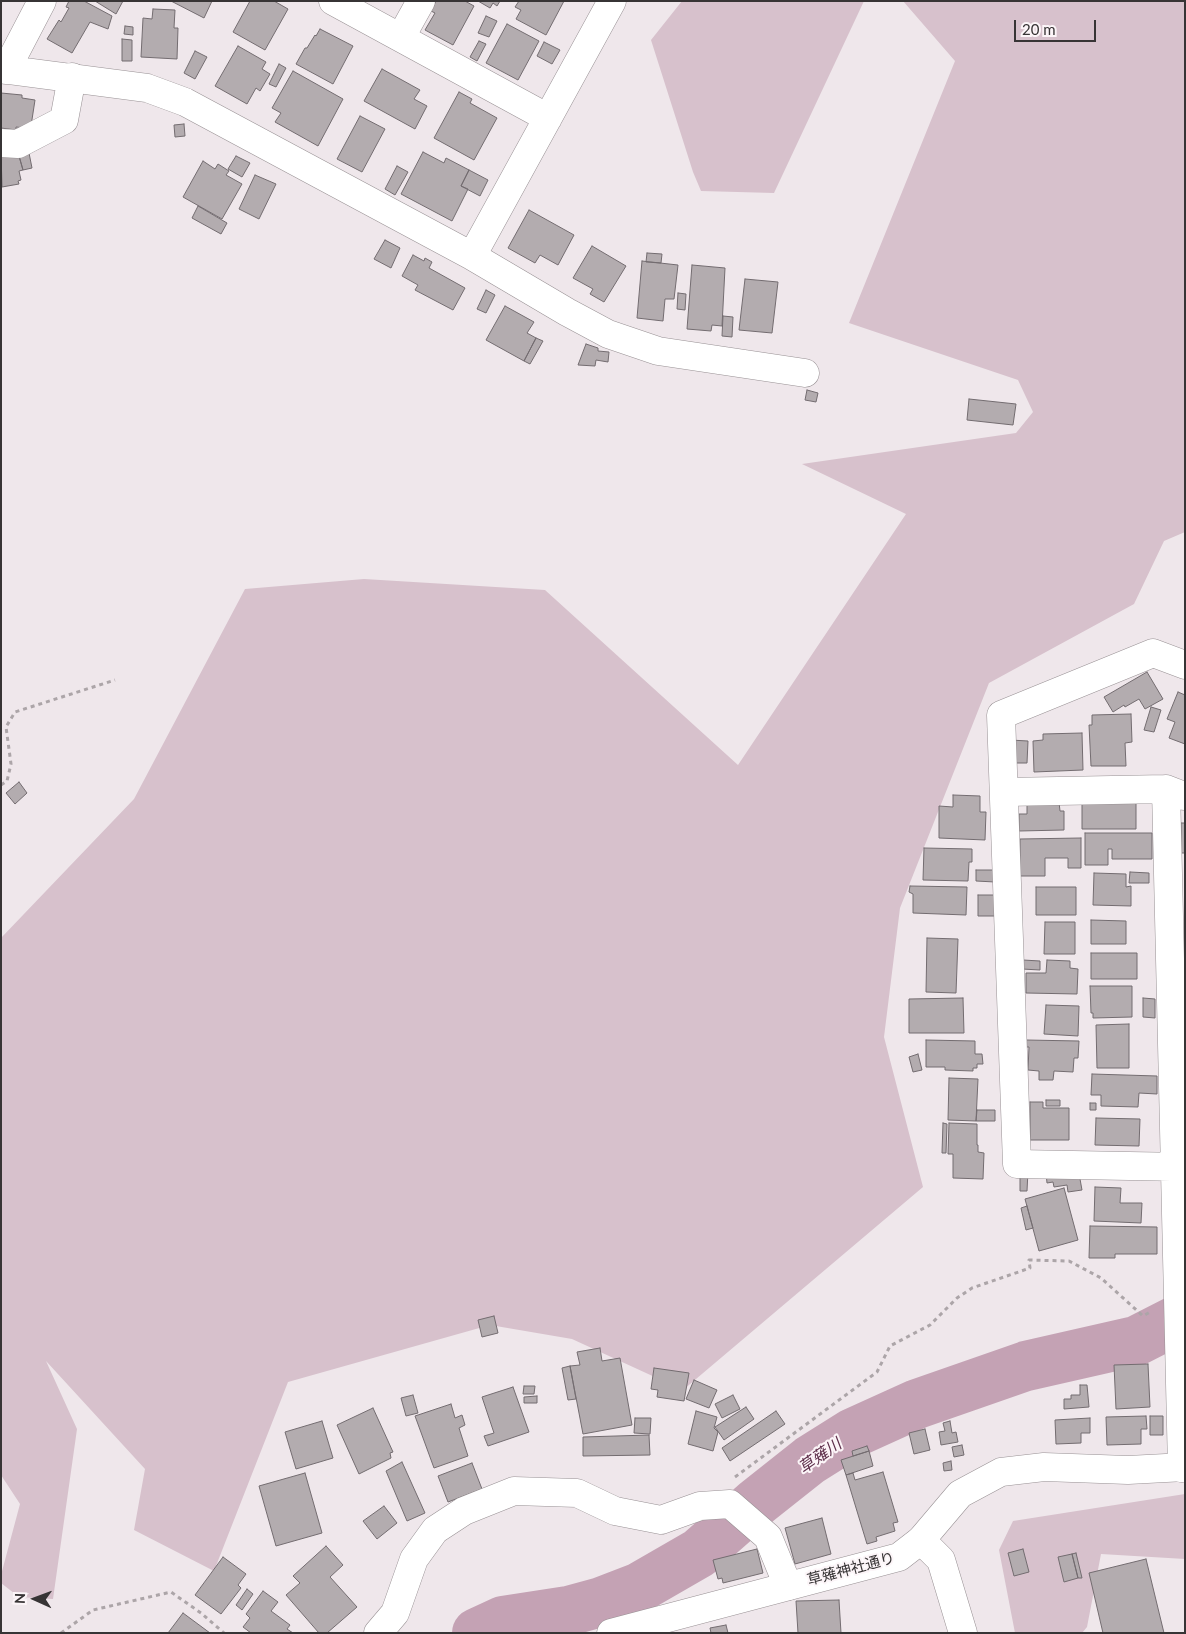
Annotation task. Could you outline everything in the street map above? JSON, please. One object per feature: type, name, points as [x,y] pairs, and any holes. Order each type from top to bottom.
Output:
[{"type":"street","points":[[42,1],[4,69],[147,88],[185,102],[472,256],[542,298],[608,334],[658,351],[805,373]]},
{"type":"street","points":[[333,1],[548,118]]},
{"type":"street","points":[[401,37],[421,1]]},
{"type":"street","points":[[472,256],[612,1]]},
{"type":"street","points":[[1,143],[18,144],[64,120],[72,78]]},
{"type":"street","points":[[1180,1168],[1017,1164],[1001,715],[1153,653],[1185,665]]},
{"type":"street","points":[[1004,792],[1175,793],[1180,1168],[1177,1290],[1183,1467]]},
{"type":"street","name":"草薙神社通り","points":[[611,1633],[899,1557],[921,1540],[960,1494],[1001,1472],[1044,1467],[1128,1470],[1183,1467]]},
{"type":"street","points":[[378,1633],[395,1613],[414,1559],[435,1530],[464,1511],[514,1491],[578,1493],[615,1511],[661,1520],[700,1506],[730,1504],[768,1537],[788,1586]]},
{"type":"street","points":[[921,1540],[941,1560],[962,1633]]},
{"type":"path","points":[[1,785],[7,781],[12,764],[6,727],[15,712],[114,680]]},
{"type":"path","points":[[730,1504],[723,1492],[726,1484],[877,1372],[890,1346],[930,1326],[957,1298],[972,1288],[1030,1268],[1029,1260],[1069,1261],[1101,1278],[1144,1316],[1151,1312],[1166,1343],[1178,1342]]},
{"type":"path","points":[[61,1633],[93,1610],[171,1592],[201,1613],[224,1633]]},
{"type":"shaded area","points":[[682,1],[864,1],[774,193],[701,191],[693,172],[651,40]]},
{"type":"shaded area","points":[[903,1],[1185,1],[1185,532],[1164,541],[1134,604],[989,683],[900,908],[884,1037],[923,1187],[683,1390],[572,1339],[490,1325],[288,1382],[214,1571],[134,1530],[145,1469],[46,1361],[77,1429],[53,1599],[19,1597],[1,1583],[1,1575],[20,1504],[1,1475],[1,938],[134,799],[245,589],[364,579],[545,590],[738,765],[906,514],[802,464],[1016,433],[1033,412],[1018,380],[849,323],[955,61]]},
{"type":"shaded area","points":[[1185,1494],[1185,1559],[1101,1554],[1087,1627],[1082,1633],[1015,1633],[999,1550],[1013,1521]]},
{"type":"building","points":[[69,1],[84,1],[112,16],[108,29],[90,22],[72,53],[47,39],[59,20],[61,22],[69,8],[66,7]]},
{"type":"building","points":[[95,1],[123,1],[116,14]]},
{"type":"building","points":[[171,1],[212,1],[204,18]]},
{"type":"building","points":[[250,1],[274,1],[288,9],[265,50],[233,32]]},
{"type":"building","points":[[436,1],[465,1],[474,6],[453,45],[425,30],[435,13],[431,11]]},
{"type":"building","points":[[478,1],[500,1],[497,6],[493,3],[490,8]]},
{"type":"building","points":[[519,1],[564,1],[546,35],[516,19],[521,10],[515,7]]},
{"type":"building","points":[[153,9],[175,10],[174,28],[178,28],[177,59],[141,57],[143,18],[152,19]]},
{"type":"building","points":[[486,16],[497,21],[489,37],[478,33]]},
{"type":"building","points":[[507,24],[539,41],[518,80],[486,63]]},
{"type":"building","points":[[125,26],[133,27],[133,35],[124,34]]},
{"type":"building","points":[[320,29],[353,46],[333,84],[296,64],[305,48],[307,48]]},
{"type":"building","points":[[122,39],[132,40],[132,61],[122,61]]},
{"type":"building","points":[[479,41],[486,44],[477,61],[470,57]]},
{"type":"building","points":[[544,42],[560,50],[552,64],[537,56]]},
{"type":"building","points":[[238,46],[266,62],[262,69],[270,74],[260,91],[256,88],[247,104],[215,86]]},
{"type":"building","points":[[195,51],[207,57],[195,79],[184,73]]},
{"type":"building","points":[[279,64],[286,68],[276,87],[269,84]]},
{"type":"building","points":[[382,69],[420,90],[414,99],[427,106],[415,129],[364,101]]},
{"type":"building","points":[[293,71],[343,99],[318,146],[275,122],[281,113],[272,108]]},
{"type":"building","points":[[459,92],[472,99],[470,103],[497,118],[474,160],[434,138]]},
{"type":"building","points":[[1,93],[22,95],[22,98],[35,100],[31,126],[25,128],[16,127],[16,130],[1,128]]},
{"type":"building","points":[[360,116],[385,129],[362,172],[337,159]]},
{"type":"building","points":[[184,124],[185,136],[175,137],[174,125]]},
{"type":"building","points":[[17,149],[23,170],[19,171],[21,180],[18,181],[19,184],[2,187],[1,153]]},
{"type":"building","points":[[423,152],[444,163],[446,158],[469,170],[461,186],[468,189],[452,221],[401,194]]},
{"type":"building","points":[[29,153],[32,168],[23,170],[19,156]]},
{"type":"building","points":[[236,156],[250,163],[242,177],[228,169]]},
{"type":"building","points":[[203,161],[215,169],[218,164],[229,171],[226,175],[242,184],[222,219],[183,197]]},
{"type":"building","points":[[397,166],[408,172],[395,195],[385,189]]},
{"type":"building","points":[[469,170],[488,180],[480,196],[461,186]]},
{"type":"building","points":[[255,175],[276,184],[259,219],[239,209]]},
{"type":"building","points":[[198,206],[227,223],[221,234],[192,218]]},
{"type":"building","points":[[529,210],[574,235],[558,265],[540,255],[535,263],[508,248]]},
{"type":"building","points":[[385,240],[400,248],[391,268],[374,259]]},
{"type":"building","points":[[592,246],[626,266],[604,302],[590,294],[593,289],[573,278]]},
{"type":"building","points":[[647,253],[662,254],[661,263],[646,262]]},
{"type":"building","points":[[413,255],[424,261],[425,258],[432,262],[429,268],[465,288],[453,310],[415,290],[418,285],[402,276]]},
{"type":"building","points":[[642,261],[678,265],[674,299],[665,299],[663,321],[637,318]]},
{"type":"building","points":[[692,265],[725,268],[722,326],[712,325],[711,331],[687,329]]},
{"type":"building","points":[[745,279],[778,282],[772,333],[739,330]]},
{"type":"building","points":[[486,290],[495,295],[486,313],[477,309]]},
{"type":"building","points":[[678,293],[686,294],[685,310],[677,309]]},
{"type":"building","points":[[505,306],[534,322],[527,333],[536,338],[524,361],[486,340]]},
{"type":"building","points":[[723,316],[733,317],[732,337],[722,336]]},
{"type":"building","points":[[536,338],[543,341],[530,364],[524,361]]},
{"type":"building","points":[[586,344],[598,348],[598,351],[609,352],[608,362],[596,360],[595,366],[578,365]]},
{"type":"building","points":[[807,390],[818,393],[816,402],[805,400]]},
{"type":"building","points":[[969,399],[1016,404],[1013,425],[967,420]]},
{"type":"building","points":[[1147,672],[1163,699],[1145,709],[1139,699],[1113,712],[1104,697]]},
{"type":"building","points":[[1178,692],[1185,695],[1185,744],[1169,738],[1175,722],[1167,719]]},
{"type":"building","points":[[1151,707],[1161,710],[1154,732],[1144,730]]},
{"type":"building","points":[[1131,714],[1132,742],[1125,743],[1126,766],[1091,766],[1089,725],[1092,725],[1092,715]]},
{"type":"building","points":[[1082,733],[1083,770],[1034,772],[1033,741],[1043,740],[1043,734]]},
{"type":"building","points":[[1010,740],[1028,741],[1027,763],[1010,763]]},
{"type":"building","points":[[19,782],[27,793],[15,804],[6,793]]},
{"type":"building","points":[[953,795],[980,796],[980,812],[986,812],[985,840],[939,838],[939,806],[953,807]]},
{"type":"building","points":[[1027,802],[1059,802],[1060,811],[1064,811],[1064,830],[1019,831],[1019,814],[1027,814]]},
{"type":"building","points":[[1082,802],[1136,802],[1136,829],[1082,829]]},
{"type":"building","points":[[1181,823],[1185,823],[1185,853],[1181,853]]},
{"type":"building","points":[[1085,833],[1152,833],[1152,859],[1112,859],[1112,849],[1108,849],[1108,865],[1085,865]]},
{"type":"building","points":[[1081,838],[1081,868],[1068,868],[1068,858],[1045,858],[1045,876],[1020,876],[1020,839]]},
{"type":"building","points":[[924,848],[972,849],[972,862],[969,862],[968,881],[923,880]]},
{"type":"building","points":[[976,870],[995,870],[995,882],[976,881]]},
{"type":"building","points":[[1130,872],[1149,873],[1149,883],[1129,883]]},
{"type":"building","points":[[1094,873],[1126,874],[1126,887],[1131,886],[1131,906],[1093,905]]},
{"type":"building","points":[[910,886],[967,887],[966,915],[913,913],[913,894],[909,892]]},
{"type":"building","points":[[1036,887],[1076,887],[1076,915],[1036,915]]},
{"type":"building","points":[[978,895],[996,895],[996,916],[978,916]]},
{"type":"building","points":[[1091,920],[1126,921],[1126,944],[1091,944]]},
{"type":"building","points":[[1045,922],[1075,922],[1075,954],[1044,954]]},
{"type":"building","points":[[927,938],[958,939],[956,993],[926,992]]},
{"type":"building","points":[[1091,953],[1137,953],[1137,979],[1091,979]]},
{"type":"building","points":[[1023,960],[1040,961],[1040,970],[1022,969]]},
{"type":"building","points":[[1047,960],[1070,961],[1070,968],[1078,969],[1077,994],[1026,993],[1026,973],[1046,973]]},
{"type":"building","points":[[1090,986],[1132,986],[1132,1017],[1093,1018],[1093,1013],[1091,1013]]},
{"type":"building","points":[[963,998],[964,1033],[909,1033],[909,999]]},
{"type":"building","points":[[1143,998],[1155,999],[1155,1018],[1143,1017]]},
{"type":"building","points":[[1046,1005],[1079,1006],[1078,1036],[1044,1034]]},
{"type":"building","points":[[1129,1024],[1129,1068],[1097,1068],[1096,1025]]},
{"type":"building","points":[[926,1040],[975,1041],[975,1054],[982,1054],[983,1064],[977,1064],[977,1068],[973,1068],[973,1071],[945,1070],[945,1067],[926,1067]]},
{"type":"building","points":[[1026,1040],[1079,1041],[1078,1058],[1074,1058],[1073,1072],[1054,1071],[1053,1080],[1039,1080],[1039,1071],[1028,1070],[1029,1047],[1026,1047]]},
{"type":"building","points":[[918,1054],[922,1070],[913,1072],[909,1057]]},
{"type":"building","points":[[1092,1074],[1157,1076],[1157,1094],[1139,1093],[1138,1107],[1101,1106],[1101,1095],[1091,1095]]},
{"type":"building","points":[[949,1078],[978,1079],[976,1121],[948,1120]]},
{"type":"building","points":[[1046,1100],[1060,1100],[1060,1106],[1046,1106]]},
{"type":"building","points":[[1030,1102],[1043,1102],[1043,1108],[1069,1108],[1069,1140],[1030,1140]]},
{"type":"building","points":[[1090,1103],[1096,1103],[1096,1110],[1090,1110]]},
{"type":"building","points":[[977,1110],[995,1110],[995,1121],[976,1121]]},
{"type":"building","points":[[1096,1118],[1140,1119],[1139,1146],[1095,1145]]},
{"type":"building","points":[[943,1123],[947,1124],[946,1153],[942,1153]]},
{"type":"building","points":[[949,1123],[977,1124],[978,1152],[984,1153],[983,1179],[953,1178],[953,1154],[948,1154]]},
{"type":"building","points":[[1078,1168],[1082,1190],[1068,1192],[1067,1185],[1054,1187],[1053,1182],[1047,1183],[1046,1173]]},
{"type":"building","points":[[1020,1171],[1028,1171],[1027,1191],[1020,1191]]},
{"type":"building","points":[[1095,1187],[1121,1188],[1120,1203],[1142,1203],[1141,1223],[1094,1221]]},
{"type":"building","points":[[1064,1188],[1078,1240],[1039,1251],[1025,1199]]},
{"type":"building","points":[[1027,1206],[1033,1228],[1026,1230],[1021,1208]]},
{"type":"building","points":[[1090,1226],[1157,1227],[1157,1254],[1115,1254],[1115,1258],[1089,1258]]},
{"type":"building","points":[[494,1316],[498,1333],[482,1337],[478,1320]]},
{"type":"building","points":[[600,1348],[602,1361],[620,1358],[632,1425],[583,1434],[570,1366],[580,1365],[577,1352]]},
{"type":"building","points":[[1148,1364],[1150,1407],[1116,1409],[1114,1365]]},
{"type":"building","points":[[570,1366],[576,1399],[568,1400],[562,1368]]},
{"type":"building","points":[[654,1368],[689,1373],[684,1401],[657,1397],[658,1390],[651,1389]]},
{"type":"building","points":[[694,1380],[717,1390],[709,1408],[686,1399]]},
{"type":"building","points":[[1080,1385],[1087,1385],[1089,1407],[1064,1409],[1064,1399],[1071,1399],[1071,1395],[1080,1395]]},
{"type":"building","points":[[524,1386],[535,1386],[534,1394],[523,1394]]},
{"type":"building","points":[[513,1387],[529,1432],[488,1446],[484,1436],[494,1433],[482,1397]]},
{"type":"building","points":[[413,1395],[418,1413],[406,1416],[401,1398]]},
{"type":"building","points":[[733,1395],[740,1409],[722,1418],[715,1404]]},
{"type":"building","points":[[537,1396],[537,1403],[524,1403],[524,1397]]},
{"type":"building","points":[[451,1404],[455,1418],[462,1415],[465,1425],[459,1428],[468,1456],[434,1468],[415,1416]]},
{"type":"building","points":[[746,1407],[754,1419],[724,1440],[715,1427]]},
{"type":"building","points":[[373,1408],[393,1452],[390,1453],[391,1458],[359,1474],[337,1425]]},
{"type":"building","points":[[696,1411],[717,1417],[714,1428],[718,1432],[713,1451],[688,1444]]},
{"type":"building","points":[[776,1411],[785,1424],[730,1461],[722,1448]]},
{"type":"building","points":[[1146,1416],[1147,1429],[1141,1429],[1141,1444],[1107,1445],[1106,1417]]},
{"type":"building","points":[[1150,1416],[1163,1416],[1163,1435],[1150,1435]]},
{"type":"building","points":[[635,1418],[651,1418],[650,1434],[634,1433]]},
{"type":"building","points":[[1090,1418],[1090,1433],[1081,1433],[1081,1443],[1056,1444],[1055,1420]]},
{"type":"building","points":[[322,1421],[333,1458],[296,1469],[285,1432]]},
{"type":"building","points":[[950,1421],[952,1433],[956,1432],[958,1442],[941,1445],[939,1432],[945,1431],[943,1423]]},
{"type":"building","points":[[925,1429],[930,1450],[914,1454],[909,1433]]},
{"type":"building","points":[[649,1435],[650,1455],[583,1456],[583,1437]]},
{"type":"building","points":[[962,1445],[964,1455],[954,1457],[952,1447]]},
{"type":"building","points":[[867,1446],[869,1451],[853,1456],[852,1451]]},
{"type":"building","points":[[869,1451],[873,1466],[846,1475],[841,1460]]},
{"type":"building","points":[[951,1461],[952,1470],[944,1471],[943,1463]]},
{"type":"building","points":[[402,1462],[425,1513],[407,1521],[386,1471]]},
{"type":"building","points":[[472,1463],[482,1489],[448,1502],[438,1476]]},
{"type":"building","points":[[883,1472],[898,1522],[893,1523],[895,1531],[876,1537],[877,1541],[867,1544],[846,1475],[853,1473],[855,1480]]},
{"type":"building","points":[[305,1473],[322,1533],[276,1546],[259,1486]]},
{"type":"building","points":[[384,1506],[397,1523],[377,1539],[363,1521]]},
{"type":"building","points":[[822,1518],[831,1554],[795,1564],[785,1528]]},
{"type":"building","points":[[326,1546],[343,1565],[330,1577],[357,1607],[327,1633],[319,1633],[286,1595],[300,1583],[293,1576]]},
{"type":"building","points":[[757,1549],[763,1573],[723,1583],[722,1578],[718,1579],[713,1560]]},
{"type":"building","points":[[1023,1549],[1029,1572],[1014,1576],[1008,1553]]},
{"type":"building","points":[[1076,1553],[1082,1578],[1078,1578],[1072,1554]]},
{"type":"building","points":[[1072,1554],[1078,1578],[1064,1582],[1058,1557]]},
{"type":"building","points":[[223,1557],[246,1574],[238,1585],[241,1588],[221,1614],[195,1595]]},
{"type":"building","points":[[1146,1559],[1164,1633],[1103,1633],[1089,1573]]},
{"type":"building","points":[[247,1589],[253,1594],[242,1610],[236,1605]]},
{"type":"building","points":[[263,1591],[278,1602],[271,1611],[290,1625],[287,1629],[293,1633],[251,1633],[243,1627],[250,1618],[246,1614]]},
{"type":"building","points":[[839,1600],[841,1633],[798,1633],[796,1601]]},
{"type":"building","points":[[183,1613],[210,1633],[168,1633]]},
{"type":"building","points":[[726,1625],[728,1633],[711,1633],[710,1628]]},
{"type":"waterway","name":"草薙川","points":[[477,1633],[503,1621],[568,1611],[601,1602],[640,1587],[699,1553],[757,1502],[810,1460],[853,1433],[917,1404],[1026,1366],[1136,1341],[1185,1316]]}]
